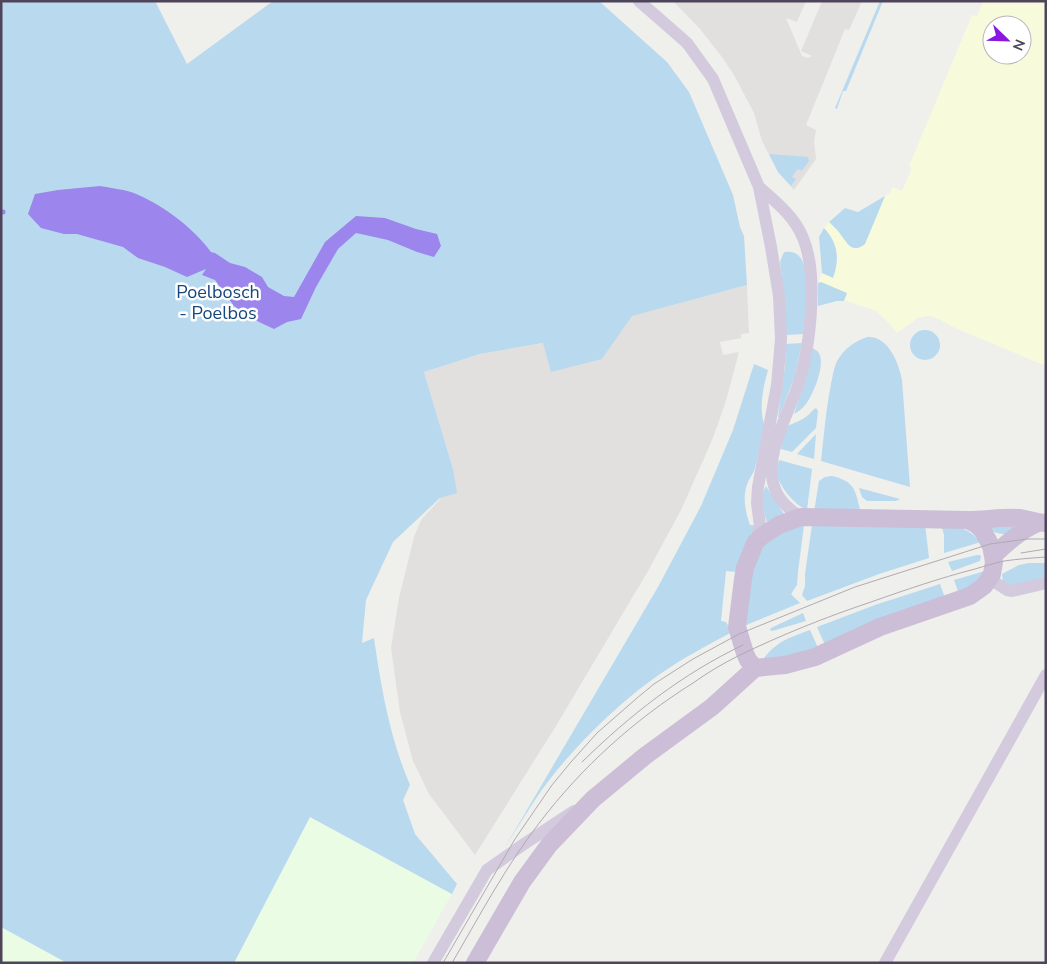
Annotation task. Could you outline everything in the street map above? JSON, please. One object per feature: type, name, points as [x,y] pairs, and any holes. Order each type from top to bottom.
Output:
[{"type":"street","points":[[639,1],[687,43],[713,79],[759,187],[772,247],[779,296],[780,366],[758,487],[757,503],[760,526],[745,568],[737,627],[748,660],[755,668]]},
{"type":"street","points":[[759,187],[792,219],[803,237],[808,255],[811,311],[804,364],[796,391],[780,428],[772,466],[772,481],[777,494],[800,517]]},
{"type":"street","points":[[755,543],[779,525],[800,517],[968,520],[1020,518],[1042,523]]},
{"type":"street","points":[[475,963],[522,882],[549,844],[593,799],[644,756],[712,707],[755,668],[785,665],[820,655],[880,627],[970,596],[984,586],[990,579],[994,564],[991,546],[983,531],[968,520]]},
{"type":"street","points":[[993,556],[1018,534],[1027,528],[1042,523]]},
{"type":"street","points":[[990,579],[1007,590],[1012,591],[1046,583]]},
{"type":"street","points":[[885,963],[1046,675]]},
{"type":"street","points":[[433,963],[487,870],[593,799]]},
{"type":"shaded area","points":[[673,1],[806,1],[797,22],[786,18],[802,56],[808,58],[812,56],[801,51],[822,1],[862,1],[849,30],[845,29],[806,125],[816,130],[814,142],[816,159],[794,190],[778,172],[762,141],[754,113],[734,75],[700,29]]},
{"type":"shaded area","points":[[983,1],[1046,1],[1046,366],[929,316],[918,318],[897,333],[876,311],[847,301],[837,301],[818,306],[818,283],[822,273],[819,237],[829,222],[845,208],[858,212],[890,193],[893,187],[902,191],[912,168],[909,166],[972,15],[977,16]]},
{"type":"shaded area","points":[[100,186],[131,192],[153,202],[186,225],[211,252],[230,263],[245,267],[262,277],[268,287],[284,296],[294,297],[325,242],[356,216],[385,218],[437,234],[441,246],[434,257],[388,240],[356,233],[338,249],[316,287],[301,319],[287,322],[274,329],[234,306],[215,280],[202,275],[206,269],[187,277],[138,258],[123,247],[77,234],[64,234],[41,228],[28,214],[35,194]]},
{"type":"shaded area","points":[[747,285],[749,333],[741,334],[741,338],[720,342],[723,355],[739,352],[718,424],[681,510],[648,571],[556,726],[475,855],[429,794],[413,761],[400,712],[391,648],[399,598],[414,537],[421,520],[441,498],[453,469],[424,372],[480,354],[543,343],[602,359],[631,316]]},
{"type":"shaded area","points":[[310,817],[452,894],[413,963],[234,963]]},
{"type":"shaded area","points":[[1,927],[67,963],[1,963]]},
{"type":"green space","name":"Poelbosch - Poelbos","points":[[1,1],[155,1],[187,64],[273,1],[599,1],[667,62],[689,92],[733,195],[740,227],[744,236],[747,285],[632,316],[602,359],[551,372],[543,343],[480,354],[424,372],[453,469],[457,493],[440,498],[393,542],[366,600],[362,643],[374,638],[383,694],[392,731],[410,785],[403,800],[415,834],[457,884],[452,894],[310,817],[234,963],[67,963],[1,927]]},
{"type":"green space","points":[[880,1],[883,1],[846,91],[843,91],[837,109],[835,108]]},
{"type":"green space","points":[[769,154],[808,157],[809,161],[802,171],[798,169],[792,177],[796,179],[791,186],[778,172]]},
{"type":"green space","points":[[885,196],[865,244],[861,247],[851,247],[829,222],[845,208],[858,212]]},
{"type":"green space","points":[[824,228],[835,245],[837,264],[833,278],[822,273],[819,237]]},
{"type":"green space","points":[[785,252],[797,254],[802,260],[806,276],[803,334],[786,335],[780,262]]},
{"type":"green space","points":[[821,282],[847,293],[844,301],[818,306],[818,283]]},
{"type":"green space","points":[[925,330],[936,334],[940,345],[936,356],[925,360],[914,356],[910,345],[914,334]]},
{"type":"green space","points":[[867,337],[881,340],[887,345],[895,358],[900,373],[910,487],[821,461],[828,403],[836,364],[841,354],[855,343]]},
{"type":"green space","points":[[802,343],[795,376],[778,417],[786,344]]},
{"type":"green space","points":[[812,348],[818,351],[820,357],[821,363],[818,378],[806,404],[794,414],[806,379]]},
{"type":"green space","points":[[754,364],[768,370],[762,397],[764,424],[754,472],[748,482],[745,493],[746,509],[750,525],[754,525],[753,531],[746,544],[738,572],[726,571],[721,621],[726,622],[732,632],[660,674],[628,699],[596,728],[553,775],[504,849],[658,587],[701,506],[733,430]]},
{"type":"green space","points":[[816,408],[818,411],[816,428],[792,452],[781,449],[783,435],[787,426],[802,419]]},
{"type":"green space","points":[[816,434],[814,459],[797,454]]},
{"type":"green space","points":[[779,460],[812,469],[807,510],[793,500],[780,483],[777,472]]},
{"type":"green space","points":[[825,477],[840,478],[851,485],[856,494],[861,513],[814,512],[819,481]]},
{"type":"green space","points":[[766,486],[784,514],[767,522],[763,504],[763,494]]},
{"type":"green space","points":[[859,488],[900,499],[896,501],[867,501],[862,497]]},
{"type":"green space","points":[[925,524],[929,558],[879,574],[807,601],[802,595],[805,586],[812,525]]},
{"type":"green space","points":[[941,524],[958,527],[967,531],[981,542],[944,553],[944,535]]},
{"type":"green space","points":[[804,525],[797,585],[791,594],[800,603],[744,626],[746,596],[758,554],[777,535]]},
{"type":"green space","points":[[987,525],[1016,525],[1005,534],[1000,534]]},
{"type":"green space","points":[[977,555],[981,557],[980,561],[952,571],[948,562]]},
{"type":"green space","points":[[1046,563],[1046,578],[1013,586],[1003,582],[1002,574],[1019,565]]},
{"type":"green space","points":[[985,571],[983,579],[959,594],[954,580]]},
{"type":"green space","points":[[940,584],[945,598],[826,647],[817,627],[875,605]]},
{"type":"green space","points":[[803,613],[806,621],[770,630],[771,628]]},
{"type":"green space","points":[[810,630],[819,650],[770,660],[764,658],[774,647],[791,637]]},
{"type":"tram line","points":[[443,963],[515,839],[552,785],[597,733],[654,684],[693,659],[739,634],[855,587],[990,544],[1027,539],[1046,539]]},
{"type":"tram line","points":[[1021,553],[1046,549]]},
{"type":"tram line","points":[[452,963],[516,856],[556,802],[573,782],[610,746],[671,697],[726,662],[837,614],[949,576],[1009,560],[1046,557]]},
{"type":"tram line","points":[[582,762],[638,712],[678,682],[743,645]]}]
